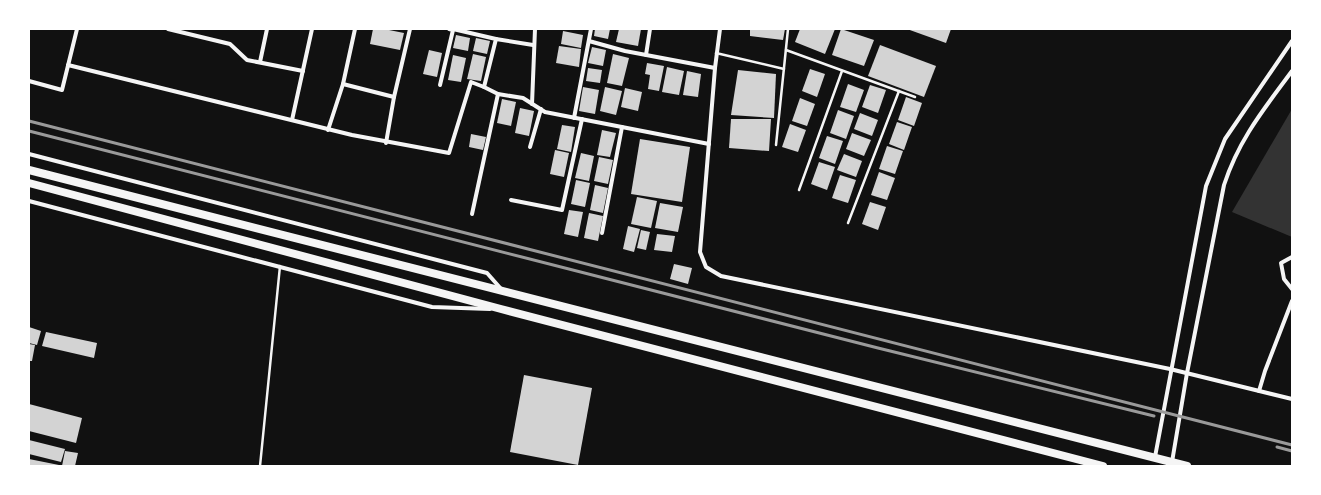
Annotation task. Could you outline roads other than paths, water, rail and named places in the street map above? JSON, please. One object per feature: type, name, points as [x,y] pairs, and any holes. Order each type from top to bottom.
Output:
[{"type":"main road","points":[[29,170],[1187,466]]},
{"type":"main road","points":[[29,183],[500,309],[1103,466]]},
{"type":"street","points":[[29,81],[62,90],[77,29]]},
{"type":"street","points":[[168,29],[230,44],[247,60],[302,71]]},
{"type":"street","points":[[260,62],[267,29]]},
{"type":"street","points":[[292,120],[312,29]]},
{"type":"street","points":[[328,130],[343,84],[355,29]]},
{"type":"street","points":[[386,142],[394,97],[410,29]]},
{"type":"street","points":[[440,85],[451,29],[533,45]]},
{"type":"street","points":[[532,104],[533,45],[535,29]]},
{"type":"street","points":[[574,118],[591,29]]},
{"type":"street","points":[[646,55],[650,29]]},
{"type":"street","points":[[720,29],[714,68],[700,252],[706,267],[721,276],[1170,369],[1292,399]]},
{"type":"street","points":[[484,87],[496,39]]},
{"type":"street","points":[[589,41],[646,55],[714,68]]},
{"type":"street","points":[[1155,458],[1170,369],[1206,186],[1210,173],[1224,139],[1292,41]]},
{"type":"street","points":[[68,65],[328,130],[449,153],[470,82],[498,94],[523,98],[545,112],[709,144]]},
{"type":"street","points":[[1172,462],[1181,417],[1186,373],[1224,185],[1232,162],[1246,133],[1292,71]]},
{"type":"street","points":[[343,84],[394,97]]},
{"type":"street","points":[[472,214],[498,94]]},
{"type":"street","points":[[530,147],[540,109]]},
{"type":"street","points":[[511,200],[562,210],[582,119]]},
{"type":"street","points":[[602,233],[622,127]]},
{"type":"street","points":[[29,154],[487,273],[502,290]]},
{"type":"street","points":[[29,201],[432,307],[500,309]]},
{"type":"street","points":[[1292,257],[1281,263],[1284,279],[1292,289]]},
{"type":"street","points":[[1259,391],[1265,370],[1292,301]]},
{"type":"lane","points":[[776,145],[788,29]]},
{"type":"lane","points":[[786,50],[915,97]]},
{"type":"lane","points":[[716,53],[784,69]]},
{"type":"lane","points":[[799,190],[842,71]]},
{"type":"lane","points":[[848,223],[898,91]]},
{"type":"lane","points":[[260,466],[280,266]]},
{"type":"railway","points":[[29,121],[1292,445]]},
{"type":"railway","points":[[29,131],[878,348],[1154,416]]},
{"type":"railway","points":[[1277,447],[1292,451]]}]
